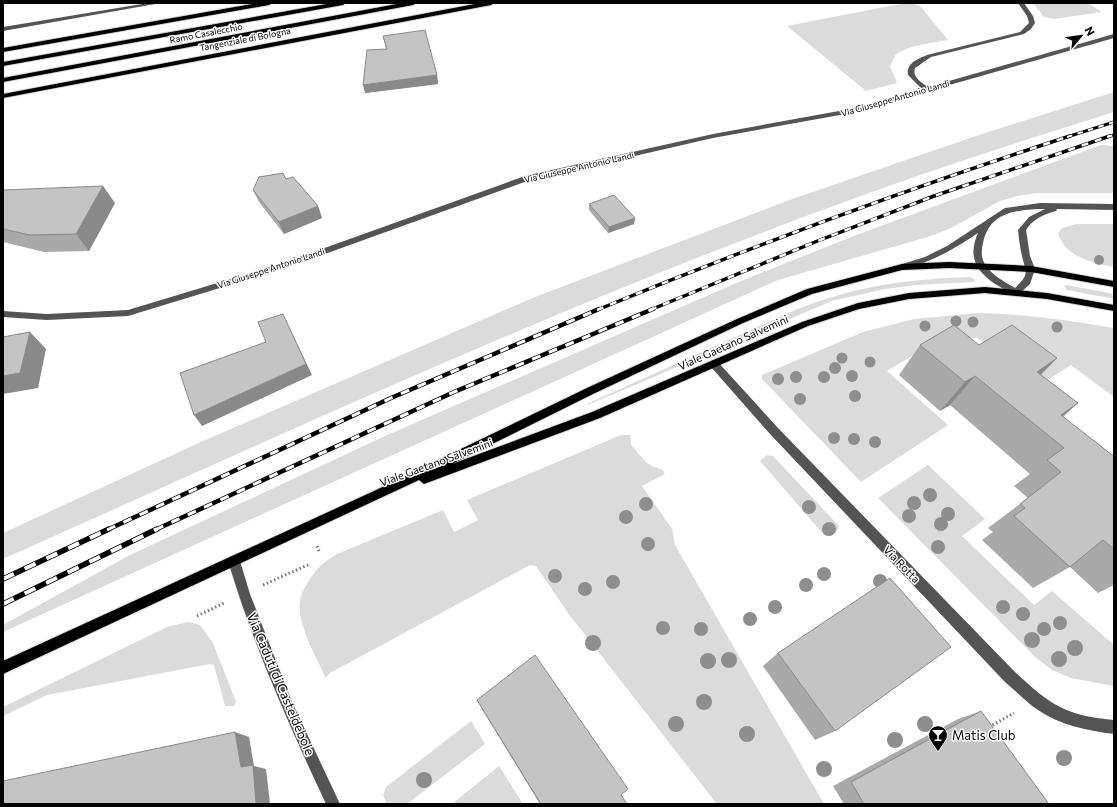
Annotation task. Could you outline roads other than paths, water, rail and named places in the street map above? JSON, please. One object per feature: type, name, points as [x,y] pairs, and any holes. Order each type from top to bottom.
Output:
[{"type":"highway","points":[[3,50],[269,3]]},
{"type":"highway","name":"Ramo Casalecchio","points":[[3,64],[343,3]]},
{"type":"highway","name":"Ramo Casalecchio","points":[[3,80],[412,3]]},
{"type":"highway","name":"Tangenziale di Bologna","points":[[3,96],[491,3]]},
{"type":"main road","name":"Viale Gaetano Salvemini","points":[[378,495],[590,391],[740,321],[810,291],[902,267],[979,265],[1031,269],[1114,284]]},
{"type":"main road","name":"Viale Gaetano Salvemini","points":[[378,495],[576,423],[805,324],[858,306],[889,299],[985,290],[1047,296],[1114,308]]},
{"type":"main road","points":[[3,668],[378,495]]},
{"type":"street","points":[[3,29],[158,3]]},
{"type":"street","points":[[926,89],[910,76],[909,70],[912,65],[929,56],[1022,33],[1030,28],[1032,23],[1030,16],[1021,3]]},
{"type":"street","name":"Via Giuseppe Antonio Landi","points":[[3,314],[47,318],[128,313],[283,266],[528,178],[713,136],[851,111],[1114,36]]},
{"type":"street","name":"Viale Gaetano Salvemini","points":[[902,267],[928,259],[950,248],[1008,210],[1024,207],[1114,207]]},
{"type":"street","points":[[1016,292],[1027,282],[1031,269],[1026,256],[1022,230],[1026,223],[1035,216],[1061,207]]},
{"type":"street","points":[[979,265],[977,255],[978,239],[984,225]]},
{"type":"street","name":"Viale Gaetano Salvemini","points":[[979,265],[991,278],[1016,292]]},
{"type":"street","name":"Via Rotta","points":[[714,364],[784,442],[1010,677],[1053,712],[1084,722],[1114,727]]},
{"type":"street","name":"Via Caduti di Casteldebole","points":[[234,561],[244,594],[287,705],[333,804]]},
{"type":"railway","points":[[1067,137],[1114,122]]},
{"type":"railway","points":[[1107,137],[1114,135]]},
{"type":"railway","points":[[597,310],[655,286],[832,218],[950,176],[1067,137]]},
{"type":"railway","points":[[650,310],[815,242],[934,196],[1107,137]]},
{"type":"railway","points":[[107,530],[391,398],[599,309]]},
{"type":"railway","points":[[155,530],[454,392],[653,309]]},
{"type":"railway","points":[[3,579],[109,529]]},
{"type":"railway","points":[[3,604],[157,529]]},
{"type":"place","name":"Matis Club","points":[[938,752]]}]
